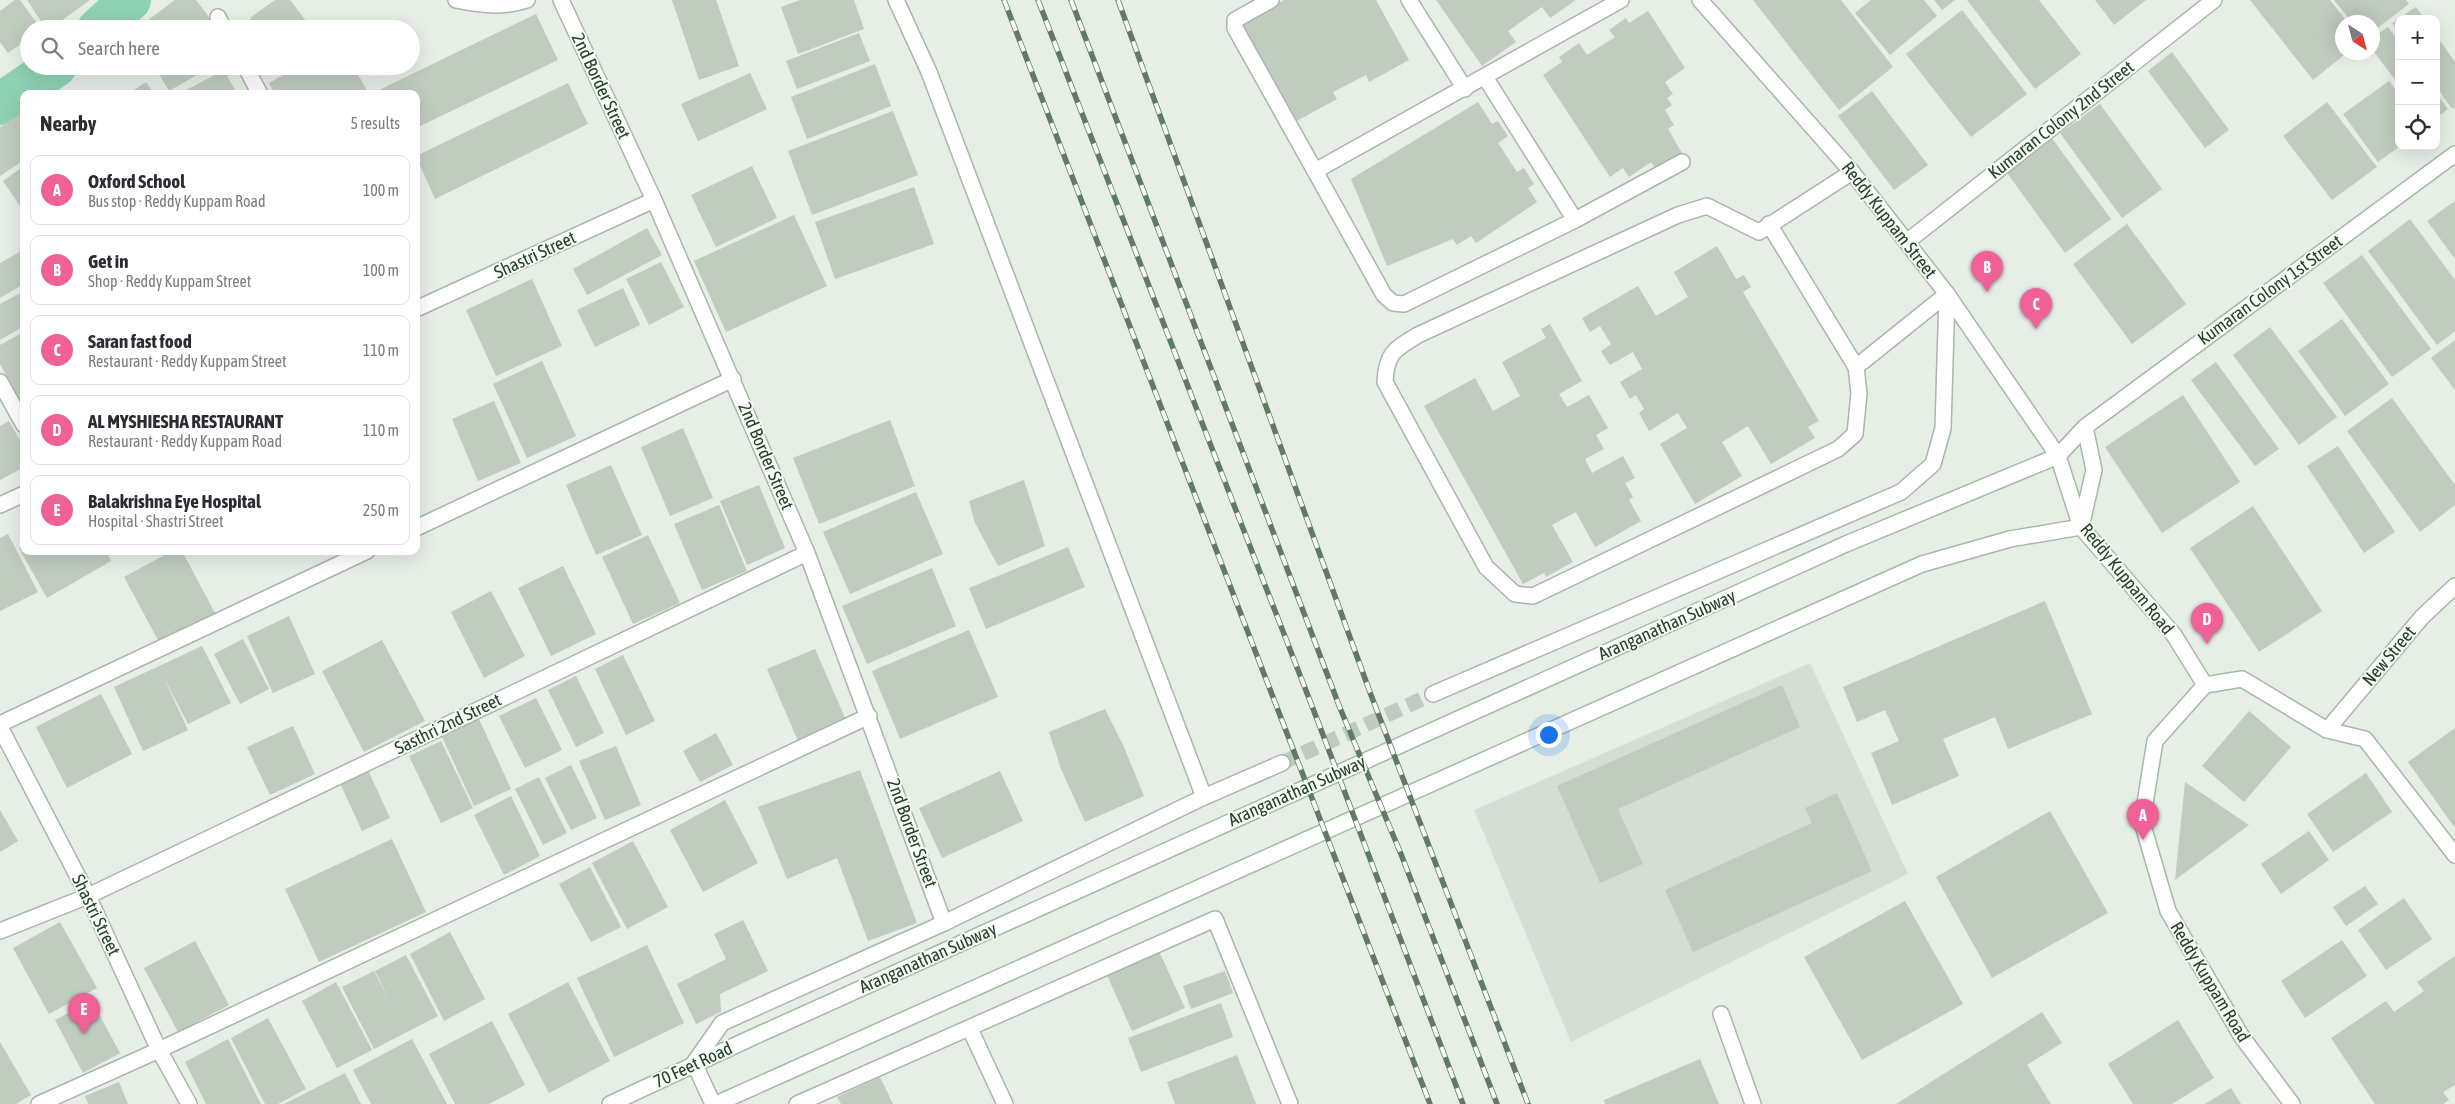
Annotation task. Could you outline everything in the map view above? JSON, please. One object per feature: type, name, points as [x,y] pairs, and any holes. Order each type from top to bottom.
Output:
[{"type":"street","points":[[456,0],[486,6],[518,3],[527,0]]},
{"type":"street","name":"2nd Border Street","points":[[561,0],[654,200],[807,553],[870,716],[944,922]]},
{"type":"street","points":[[896,0],[929,72],[1204,797]]},
{"type":"street","points":[[1271,0],[1235,20],[1234,28],[1384,295],[1393,304],[1404,304],[1575,220],[1682,162]]},
{"type":"street","points":[[1409,0],[1465,89]]},
{"type":"street","name":"Reddy Kuppam Street","points":[[1700,0],[1852,172],[1908,241],[1947,294],[2058,456]]},
{"type":"street","name":"Kumaran Colony 2nd Street","points":[[1908,241],[2214,0]]},
{"type":"street","points":[[1315,171],[1465,89],[1614,2]]},
{"type":"street","points":[[250,75],[258,90]]},
{"type":"street","points":[[1485,77],[1575,220]]},
{"type":"street","name":"Kumaran Colony 1st Street","points":[[2058,456],[2085,427],[2455,154]]},
{"type":"street","points":[[1769,224],[1856,367],[1859,393],[1855,434],[1838,449],[1533,596],[1515,594],[1486,567],[1385,382],[1386,364],[1398,347],[1427,331],[1692,210],[1706,206],[1759,232],[1769,224],[1852,172]]},
{"type":"street","name":"Shastri Street","points":[[420,307],[654,200]]},
{"type":"street","points":[[1856,367],[1947,294]]},
{"type":"street","points":[[1433,694],[1901,492],[1933,464],[1943,428],[1947,294]]},
{"type":"street","points":[[420,526],[733,379]]},
{"type":"street","points":[[0,382],[20,418]]},
{"type":"street","points":[[716,1104],[1922,564],[2010,539],[2081,527],[2094,470],[2085,427]]},
{"type":"street","name":"Reddy Kuppam Road","points":[[2058,456],[2081,527],[2174,636],[2205,685],[2155,741],[2142,822],[2168,911],[2242,1037],[2292,1104]]},
{"type":"street","name":"Aranganathan Subway","points":[[749,1038],[1846,544],[2058,456]]},
{"type":"street","points":[[0,505],[20,496]]},
{"type":"street","name":"Sasthri 2nd Street","points":[[0,931],[88,896],[807,553]]},
{"type":"street","points":[[0,725],[359,555]]},
{"type":"street","name":"New Street","points":[[2328,730],[2422,617],[2455,586]]},
{"type":"street","points":[[2205,685],[2242,679],[2328,730],[2365,739],[2455,855]]},
{"type":"street","points":[[39,1104],[159,1050],[870,716]]},
{"type":"street","name":"Shastri Street","points":[[0,725],[88,896],[159,1050],[189,1104]]},
{"type":"street","points":[[713,1104],[694,1063],[722,1023],[944,922],[1204,797],[1282,763]]},
{"type":"street","points":[[797,1104],[1215,919],[1290,1104]]},
{"type":"street","points":[[1721,1014],[1753,1104]]},
{"type":"street","points":[[970,1029],[1005,1104]]},
{"type":"street","name":"70 Feet Road","points":[[610,1104],[749,1038]]},
{"type":"shaded area","points":[[1810,663],[1908,874],[1571,1042],[1474,810]]},
{"type":"building","points":[[15,0],[20,0],[34,20],[20,20],[20,44],[8,53],[0,42],[0,11]]},
{"type":"building","points":[[27,0],[90,0],[62,20],[40,20]]},
{"type":"building","points":[[175,0],[196,0],[211,20],[148,20]]},
{"type":"building","points":[[275,0],[290,0],[305,20],[251,20],[250,18]]},
{"type":"building","points":[[672,0],[716,0],[739,66],[699,80]]},
{"type":"building","points":[[800,0],[854,0],[864,29],[798,54],[781,7]]},
{"type":"building","points":[[1284,0],[1376,0],[1409,60],[1369,82],[1366,75],[1333,92],[1337,99],[1295,122],[1242,23]]},
{"type":"building","points":[[1436,0],[1576,0],[1550,18],[1542,7],[1508,31],[1516,42],[1482,66]]},
{"type":"building","points":[[1753,0],[1841,0],[1893,67],[1839,110]]},
{"type":"building","points":[[1871,0],[1924,0],[1937,16],[1890,55],[1855,13]]},
{"type":"building","points":[[1934,0],[1955,0],[1942,10]]},
{"type":"building","points":[[1967,0],[2039,0],[2081,54],[2035,89]]},
{"type":"building","points":[[2095,0],[2146,0],[2114,25]]},
{"type":"building","points":[[2250,0],[2330,0],[2342,15],[2335,15],[2335,60],[2338,60],[2313,80]]},
{"type":"building","points":[[2334,0],[2406,0],[2409,4],[2380,26],[2380,15],[2346,15]]},
{"type":"building","points":[[2416,7],[2422,15],[2404,15]]},
{"type":"building","points":[[1962,10],[2027,94],[1971,137],[1906,54]]},
{"type":"building","points":[[1648,11],[1685,68],[1665,82],[1673,94],[1667,98],[1672,105],[1665,110],[1674,125],[1668,129],[1682,153],[1656,170],[1651,162],[1629,177],[1623,168],[1610,177],[1543,75],[1562,62],[1559,57],[1579,43],[1587,55],[1615,37],[1609,30],[1626,18],[1629,23]]},
{"type":"building","points":[[536,14],[558,60],[420,126],[420,90],[379,90],[410,75],[420,75],[420,70]]},
{"type":"building","points":[[2388,27],[2395,36],[2395,80],[2380,60],[2380,32]]},
{"type":"building","points":[[859,33],[870,61],[797,89],[786,61]]},
{"type":"building","points":[[2440,41],[2455,62],[2455,107],[2452,109],[2440,92]]},
{"type":"building","points":[[2172,52],[2229,130],[2205,148],[2148,71]]},
{"type":"building","points":[[875,64],[891,106],[807,139],[791,97]]},
{"type":"building","points":[[750,73],[767,109],[698,141],[681,104]]},
{"type":"building","points":[[159,75],[197,75],[171,90],[168,90]]},
{"type":"building","points":[[215,75],[227,75],[235,90],[186,90]]},
{"type":"building","points":[[283,75],[358,75],[367,90],[273,90],[269,83]]},
{"type":"building","points":[[2389,81],[2395,89],[2395,150],[2378,162],[2343,114]]},
{"type":"building","points":[[146,82],[151,90],[134,90]]},
{"type":"building","points":[[568,83],[588,124],[435,199],[420,165],[420,154]]},
{"type":"building","points":[[1872,91],[1928,165],[1894,190],[1838,116]]},
{"type":"building","points":[[2440,98],[2448,109],[2440,115]]},
{"type":"building","points":[[1478,102],[1492,124],[1498,121],[1508,136],[1498,143],[1517,172],[1524,168],[1534,184],[1528,188],[1537,202],[1476,243],[1471,236],[1457,245],[1453,239],[1387,266],[1351,179]]},
{"type":"building","points":[[2327,102],[2377,167],[2332,200],[2283,136]]},
{"type":"building","points":[[2100,104],[2162,189],[2122,218],[2060,133]]},
{"type":"building","points":[[893,111],[918,175],[812,215],[788,151]]},
{"type":"building","points":[[20,114],[20,163],[0,176],[0,127]]},
{"type":"building","points":[[2051,137],[2111,219],[2065,253],[2005,170]]},
{"type":"building","points":[[752,166],[777,218],[716,247],[691,195]]},
{"type":"building","points":[[20,169],[20,206],[3,181]]},
{"type":"building","points":[[914,187],[934,244],[835,279],[815,222]]},
{"type":"building","points":[[2455,201],[2455,259],[2427,221]]},
{"type":"building","points":[[794,215],[827,286],[726,332],[694,261]]},
{"type":"building","points":[[2410,219],[2455,280],[2455,331],[2437,345],[2368,251]]},
{"type":"building","points":[[2127,224],[2186,304],[2132,344],[2073,264]]},
{"type":"building","points":[[647,228],[662,255],[587,295],[573,269]]},
{"type":"building","points":[[1717,246],[1736,279],[1744,275],[1751,287],[1743,292],[1819,421],[1808,427],[1815,438],[1771,464],[1748,426],[1722,442],[1742,476],[1695,504],[1660,444],[1687,428],[1678,413],[1649,431],[1639,413],[1644,409],[1636,395],[1630,399],[1620,382],[1642,369],[1633,352],[1610,365],[1601,351],[1611,344],[1600,326],[1590,332],[1582,318],[1638,286],[1656,316],[1688,297],[1674,272]]},
{"type":"building","points":[[20,252],[20,286],[0,298],[0,263]]},
{"type":"building","points":[[2362,255],[2431,349],[2392,377],[2323,283]]},
{"type":"building","points":[[661,262],[684,307],[649,325],[626,279]]},
{"type":"building","points":[[532,279],[562,346],[496,376],[466,310]]},
{"type":"building","points":[[623,288],[640,325],[595,347],[577,310]]},
{"type":"building","points":[[20,293],[20,328],[0,340],[0,304]]},
{"type":"building","points":[[2342,319],[2389,384],[2345,416],[2298,351]]},
{"type":"building","points":[[1550,324],[1582,381],[1559,394],[1567,407],[1589,395],[1608,428],[1596,435],[1604,449],[1585,459],[1592,473],[1623,456],[1635,478],[1625,483],[1633,497],[1629,500],[1641,521],[1595,547],[1576,512],[1552,525],[1573,562],[1546,577],[1544,573],[1523,584],[1424,406],[1475,378],[1493,411],[1520,396],[1502,362],[1546,338],[1541,329]]},
{"type":"building","points":[[2270,327],[2337,417],[2299,445],[2233,355]]},
{"type":"building","points":[[20,334],[20,401],[0,364],[0,345]]},
{"type":"building","points":[[2455,340],[2455,390],[2431,358]]},
{"type":"building","points":[[542,361],[576,436],[527,458],[493,384]]},
{"type":"building","points":[[2216,362],[2279,449],[2255,466],[2191,380]]},
{"type":"building","points":[[2183,395],[2240,482],[2162,533],[2105,447]]},
{"type":"building","points":[[2392,398],[2455,485],[2455,505],[2420,532],[2347,431]]},
{"type":"building","points":[[494,401],[521,463],[478,481],[452,419]]},
{"type":"building","points":[[890,420],[915,486],[819,524],[793,458]]},
{"type":"building","points":[[9,421],[20,440],[20,469],[0,480],[0,426]]},
{"type":"building","points":[[683,428],[713,498],[670,516],[641,447]]},
{"type":"building","points":[[2338,446],[2395,532],[2364,553],[2307,466]]},
{"type":"building","points":[[611,465],[642,535],[596,555],[566,485]]},
{"type":"building","points":[[1024,480],[1045,546],[998,566],[975,523],[969,501]]},
{"type":"building","points":[[759,485],[785,548],[747,565],[720,501]]},
{"type":"building","points":[[916,492],[943,554],[850,594],[823,532]]},
{"type":"building","points":[[719,505],[747,571],[702,590],[674,524]]},
{"type":"building","points":[[2253,506],[2322,611],[2259,652],[2190,548]]},
{"type":"building","points":[[8,534],[38,592],[0,611],[0,538]]},
{"type":"building","points":[[648,535],[680,603],[633,624],[602,557]]},
{"type":"building","points":[[1068,547],[1085,587],[986,629],[969,588]]},
{"type":"building","points":[[23,555],[108,555],[111,561],[47,598]]},
{"type":"building","points":[[165,555],[184,555],[215,613],[159,642],[124,577]]},
{"type":"building","points":[[563,566],[596,634],[551,656],[518,588]]},
{"type":"building","points":[[932,568],[956,626],[867,664],[842,606]]},
{"type":"building","points":[[491,591],[525,656],[484,678],[451,612]]},
{"type":"building","points":[[2045,601],[2092,714],[2008,749],[1995,717],[1943,739],[1959,776],[1892,805],[1871,753],[1899,741],[1885,710],[1857,722],[1843,687]]},
{"type":"building","points":[[289,616],[315,674],[273,693],[247,636]]},
{"type":"building","points":[[969,630],[998,697],[900,739],[872,671]]},
{"type":"building","points":[[243,639],[269,689],[240,704],[214,654]]},
{"type":"building","points":[[382,640],[425,721],[364,752],[322,671]]},
{"type":"building","points":[[202,646],[231,703],[188,724],[163,676],[188,730],[143,751],[114,687]]},
{"type":"building","points":[[815,649],[846,720],[798,741],[767,669]]},
{"type":"building","points":[[623,655],[655,721],[626,735],[595,669]]},
{"type":"building","points":[[576,676],[604,733],[576,747],[548,690]]},
{"type":"building","points":[[1782,685],[1800,727],[1618,809],[1643,864],[1600,883],[1557,786]]},
{"type":"building","points":[[101,694],[132,754],[67,788],[36,727]]},
{"type":"building","points":[[536,698],[562,750],[525,768],[499,716]]},
{"type":"building","points":[[1105,709],[1124,747],[1144,796],[1085,822],[1061,769],[1049,732]]},
{"type":"building","points":[[2249,711],[2291,747],[2244,802],[2202,766]]},
{"type":"building","points":[[479,719],[511,789],[474,806],[442,737]]},
{"type":"building","points":[[293,726],[315,774],[270,795],[247,747]]},
{"type":"building","points":[[2455,728],[2455,828],[2408,762]]},
{"type":"building","points":[[716,733],[733,765],[700,782],[683,751]]},
{"type":"building","points":[[441,741],[473,808],[441,823],[409,756]]},
{"type":"building","points":[[616,746],[641,805],[605,820],[579,761]]},
{"type":"building","points":[[571,765],[597,818],[571,830],[545,778]]},
{"type":"building","points":[[367,768],[390,818],[362,831],[339,781]]},
{"type":"building","points":[[860,770],[917,923],[868,941],[837,858],[787,879],[758,807]]},
{"type":"building","points":[[1000,771],[1023,821],[942,858],[919,808]]},
{"type":"building","points":[[2366,773],[2392,812],[2333,852],[2307,814]]},
{"type":"building","points":[[539,777],[567,833],[543,845],[515,789]]},
{"type":"building","points":[[2185,782],[2249,825],[2175,880]]},
{"type":"building","points":[[1837,793],[1872,871],[1693,952],[1665,890],[1812,823],[1805,808]]},
{"type":"building","points":[[511,796],[540,856],[504,875],[474,815]]},
{"type":"building","points":[[725,800],[758,863],[703,892],[670,830]]},
{"type":"building","points":[[0,810],[18,841],[0,852]]},
{"type":"building","points":[[2050,811],[2108,913],[1992,978],[1936,877]]},
{"type":"building","points":[[2309,831],[2329,860],[2281,894],[2261,864]]},
{"type":"building","points":[[392,839],[426,912],[319,962],[285,889]]},
{"type":"building","points":[[633,841],[668,907],[627,929],[592,863]]},
{"type":"building","points":[[590,867],[621,927],[591,942],[559,884]]},
{"type":"building","points":[[2365,886],[2378,904],[2346,926],[2333,907]]},
{"type":"building","points":[[2404,898],[2432,939],[2386,970],[2358,930]]},
{"type":"building","points":[[1905,901],[1963,1004],[1862,1060],[1804,957]]},
{"type":"building","points":[[743,920],[768,971],[720,994],[721,1012],[696,1024],[677,984],[726,959],[714,934]]},
{"type":"building","points":[[60,922],[97,988],[49,1014],[13,948]]},
{"type":"building","points":[[450,932],[485,999],[444,1021],[410,954]]},
{"type":"building","points":[[2342,940],[2367,976],[2305,1018],[2281,981]]},
{"type":"building","points":[[195,941],[229,1005],[178,1032],[144,968]]},
{"type":"building","points":[[647,945],[684,1023],[614,1057],[577,978]]},
{"type":"building","points":[[1158,949],[1185,1008],[1132,1031],[1106,973]]},
{"type":"building","points":[[406,955],[438,1016],[374,1049],[342,987],[374,971],[391,1004],[375,971]]},
{"type":"building","points":[[2455,956],[2455,1085],[2443,1092],[2449,1100],[2443,1104],[2375,1104],[2331,1038],[2386,1001],[2394,1012],[2424,991],[2417,982]]},
{"type":"building","points":[[1225,971],[1233,993],[1191,1009],[1183,986]]},
{"type":"building","points":[[336,982],[372,1050],[337,1068],[302,1001]]},
{"type":"building","points":[[568,982],[610,1061],[549,1093],[508,1014]]},
{"type":"building","points":[[92,1001],[120,1053],[83,1073],[55,1020]]},
{"type":"building","points":[[1221,1003],[1233,1037],[1141,1072],[1128,1038]]},
{"type":"building","points":[[2042,1012],[2062,1043],[2027,1065],[2051,1104],[1896,1104]]},
{"type":"building","points":[[268,1018],[306,1089],[278,1104],[265,1104],[231,1038]]},
{"type":"building","points":[[2178,1020],[2214,1078],[2172,1104],[2133,1104],[2108,1064]]},
{"type":"building","points":[[492,1021],[525,1085],[489,1104],[455,1104],[429,1054]]},
{"type":"building","points":[[228,1039],[261,1104],[206,1104],[185,1062]]},
{"type":"building","points":[[412,1039],[447,1104],[371,1104],[353,1070]]},
{"type":"building","points":[[0,1042],[31,1095],[16,1104],[0,1104]]},
{"type":"building","points":[[1237,1055],[1256,1104],[1175,1104],[1167,1082]]},
{"type":"building","points":[[1700,1059],[1719,1104],[1605,1104],[1604,1100]]},
{"type":"building","points":[[345,1073],[361,1104],[284,1104]]},
{"type":"building","points":[[880,1077],[893,1104],[841,1104],[837,1097]]},
{"type":"building","points":[[119,1082],[128,1104],[88,1104],[85,1096]]},
{"type":"building","points":[[2231,1088],[2241,1104],[2205,1104]]},
{"type":"waterway","points":[[108,20],[130,0]]},
{"type":"waterway","points":[[21,90],[43,75]]},
{"type":"waterway","points":[[0,104],[20,90]]},
{"type":"tunnel","points":[[1282,763],[1433,694]]},
{"type":"railway","points":[[1004,0],[1430,1104]]},
{"type":"railway","points":[[1038,0],[1317,719],[1463,1104]]},
{"type":"railway","points":[[1071,0],[1340,708],[1401,854],[1497,1104]]},
{"type":"railway","points":[[1118,0],[1371,695],[1528,1104]]},
{"type":"place","name":"Get in","points":[[1987,292]]},
{"type":"place","name":"Saran fast food","points":[[2036,329]]},
{"type":"place","name":"AL MYSHIESHA RESTAURANT","points":[[2207,644]]},
{"type":"place","name":"Oxford School","points":[[2143,840]]},
{"type":"place","name":"Balakrishna Eye Hospital","points":[[84,1034]]}]
